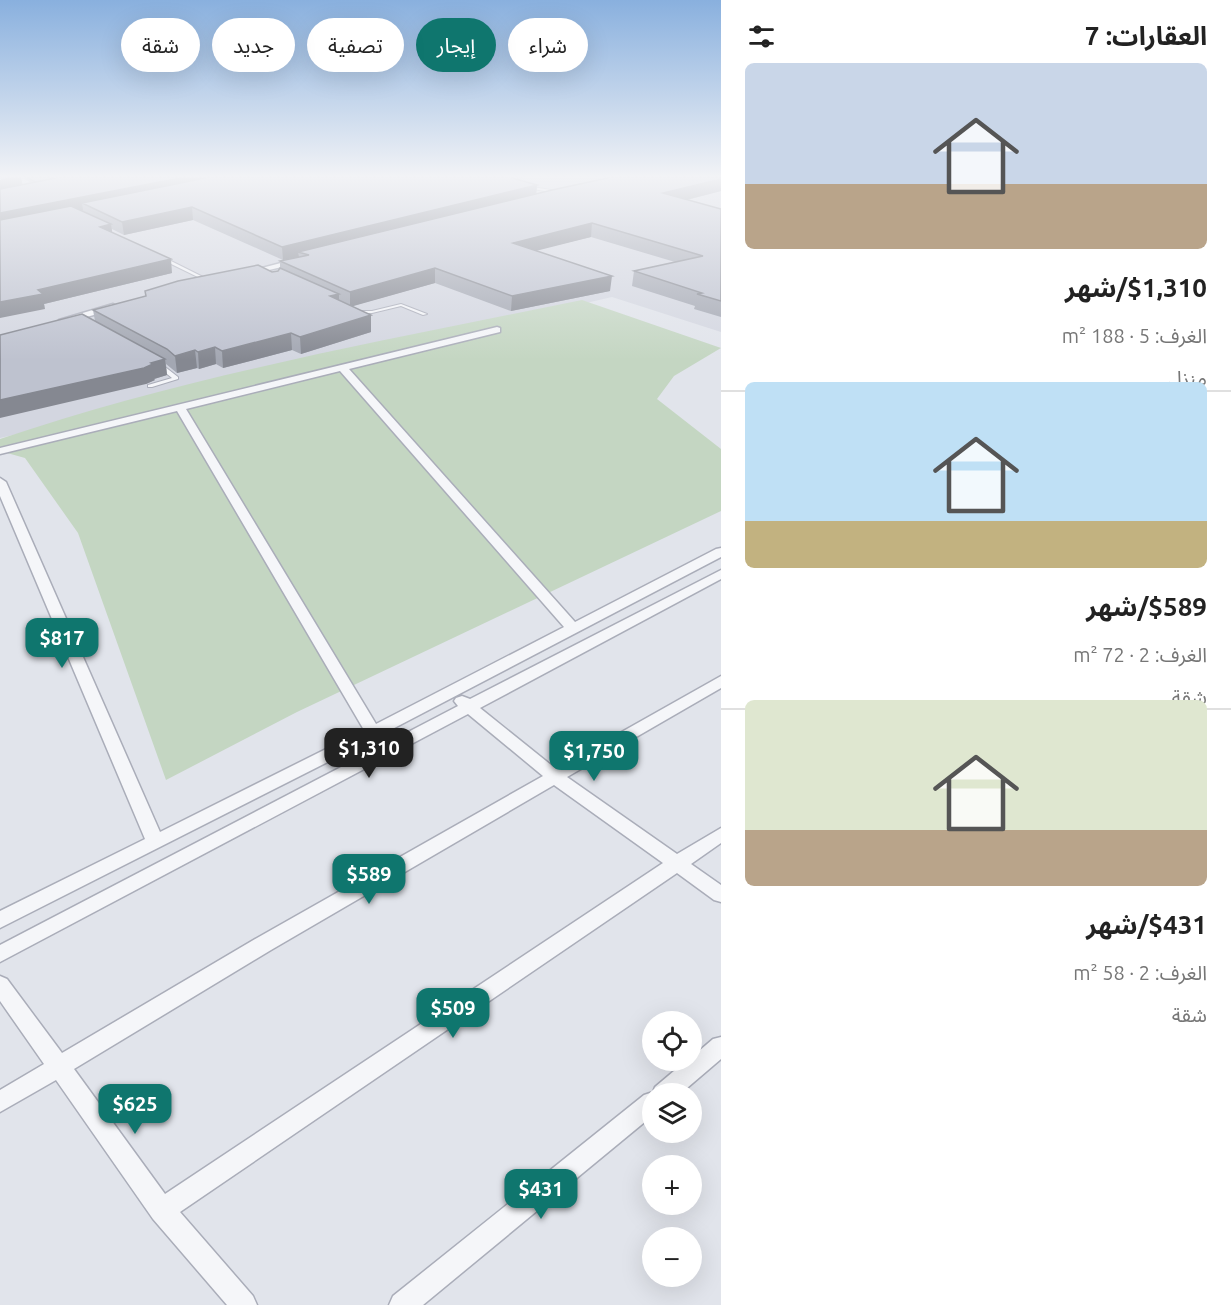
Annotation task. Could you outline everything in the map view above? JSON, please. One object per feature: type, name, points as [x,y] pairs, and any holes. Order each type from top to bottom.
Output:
[{"type":"street","points":[[241,275],[258,273],[306,259]]},
{"type":"street","points":[[200,285],[221,280]]},
{"type":"street","points":[[52,323],[119,306]]},
{"type":"street","points":[[0,451],[497,330]]},
{"type":"street","points":[[343,369],[574,629]]},
{"type":"street","points":[[179,406],[373,732]]},
{"type":"street","points":[[0,482],[155,843]]},
{"type":"street","points":[[0,920],[451,693],[721,552]]},
{"type":"street","points":[[0,954],[721,574]]},
{"type":"street","points":[[0,1102],[721,681]]},
{"type":"street","points":[[451,693],[555,777],[721,895]]},
{"type":"street","points":[[162,1210],[721,834]]},
{"type":"street","points":[[0,985],[60,1065],[162,1210],[244,1305]]},
{"type":"street","points":[[676,1083],[721,1046]]},
{"type":"street","points":[[402,1305],[642,1110]]},
{"type":"lane","points":[[158,257],[211,282]]},
{"type":"lane","points":[[258,273],[271,275]]},
{"type":"lane","points":[[347,310],[366,312],[401,305],[425,314]]},
{"type":"lane","points":[[349,316],[360,321]]},
{"type":"lane","points":[[72,318],[83,323]]},
{"type":"lane","points":[[150,360],[176,378],[150,386]]},
{"type":"shaded area","points":[[0,238],[721,238],[721,332],[612,297],[0,438]]},
{"type":"green space","points":[[582,300],[721,348],[674,376],[657,399],[721,449],[721,511],[297,712],[166,780],[78,533],[25,458],[0,451],[0,439],[71,416],[216,377]]},
{"type":"building","points":[[0,238],[124,238],[171,259],[38,290],[43,294],[0,302]]},
{"type":"building","points":[[262,238],[319,238],[282,247]]},
{"type":"building","points":[[356,238],[533,238],[513,243],[612,276],[512,296],[435,268],[350,292],[280,261],[309,255],[298,252]]},
{"type":"building","points":[[642,238],[721,238],[721,301],[634,271],[703,256]]},
{"type":"building","points":[[258,265],[272,272],[280,268],[339,294],[330,296],[371,315],[300,337],[291,333],[222,351],[215,347],[175,356],[167,349],[93,310],[146,296],[145,291],[178,281]]},
{"type":"building","points":[[82,314],[165,359],[151,363],[153,364],[144,368],[0,400],[0,335]]}]
